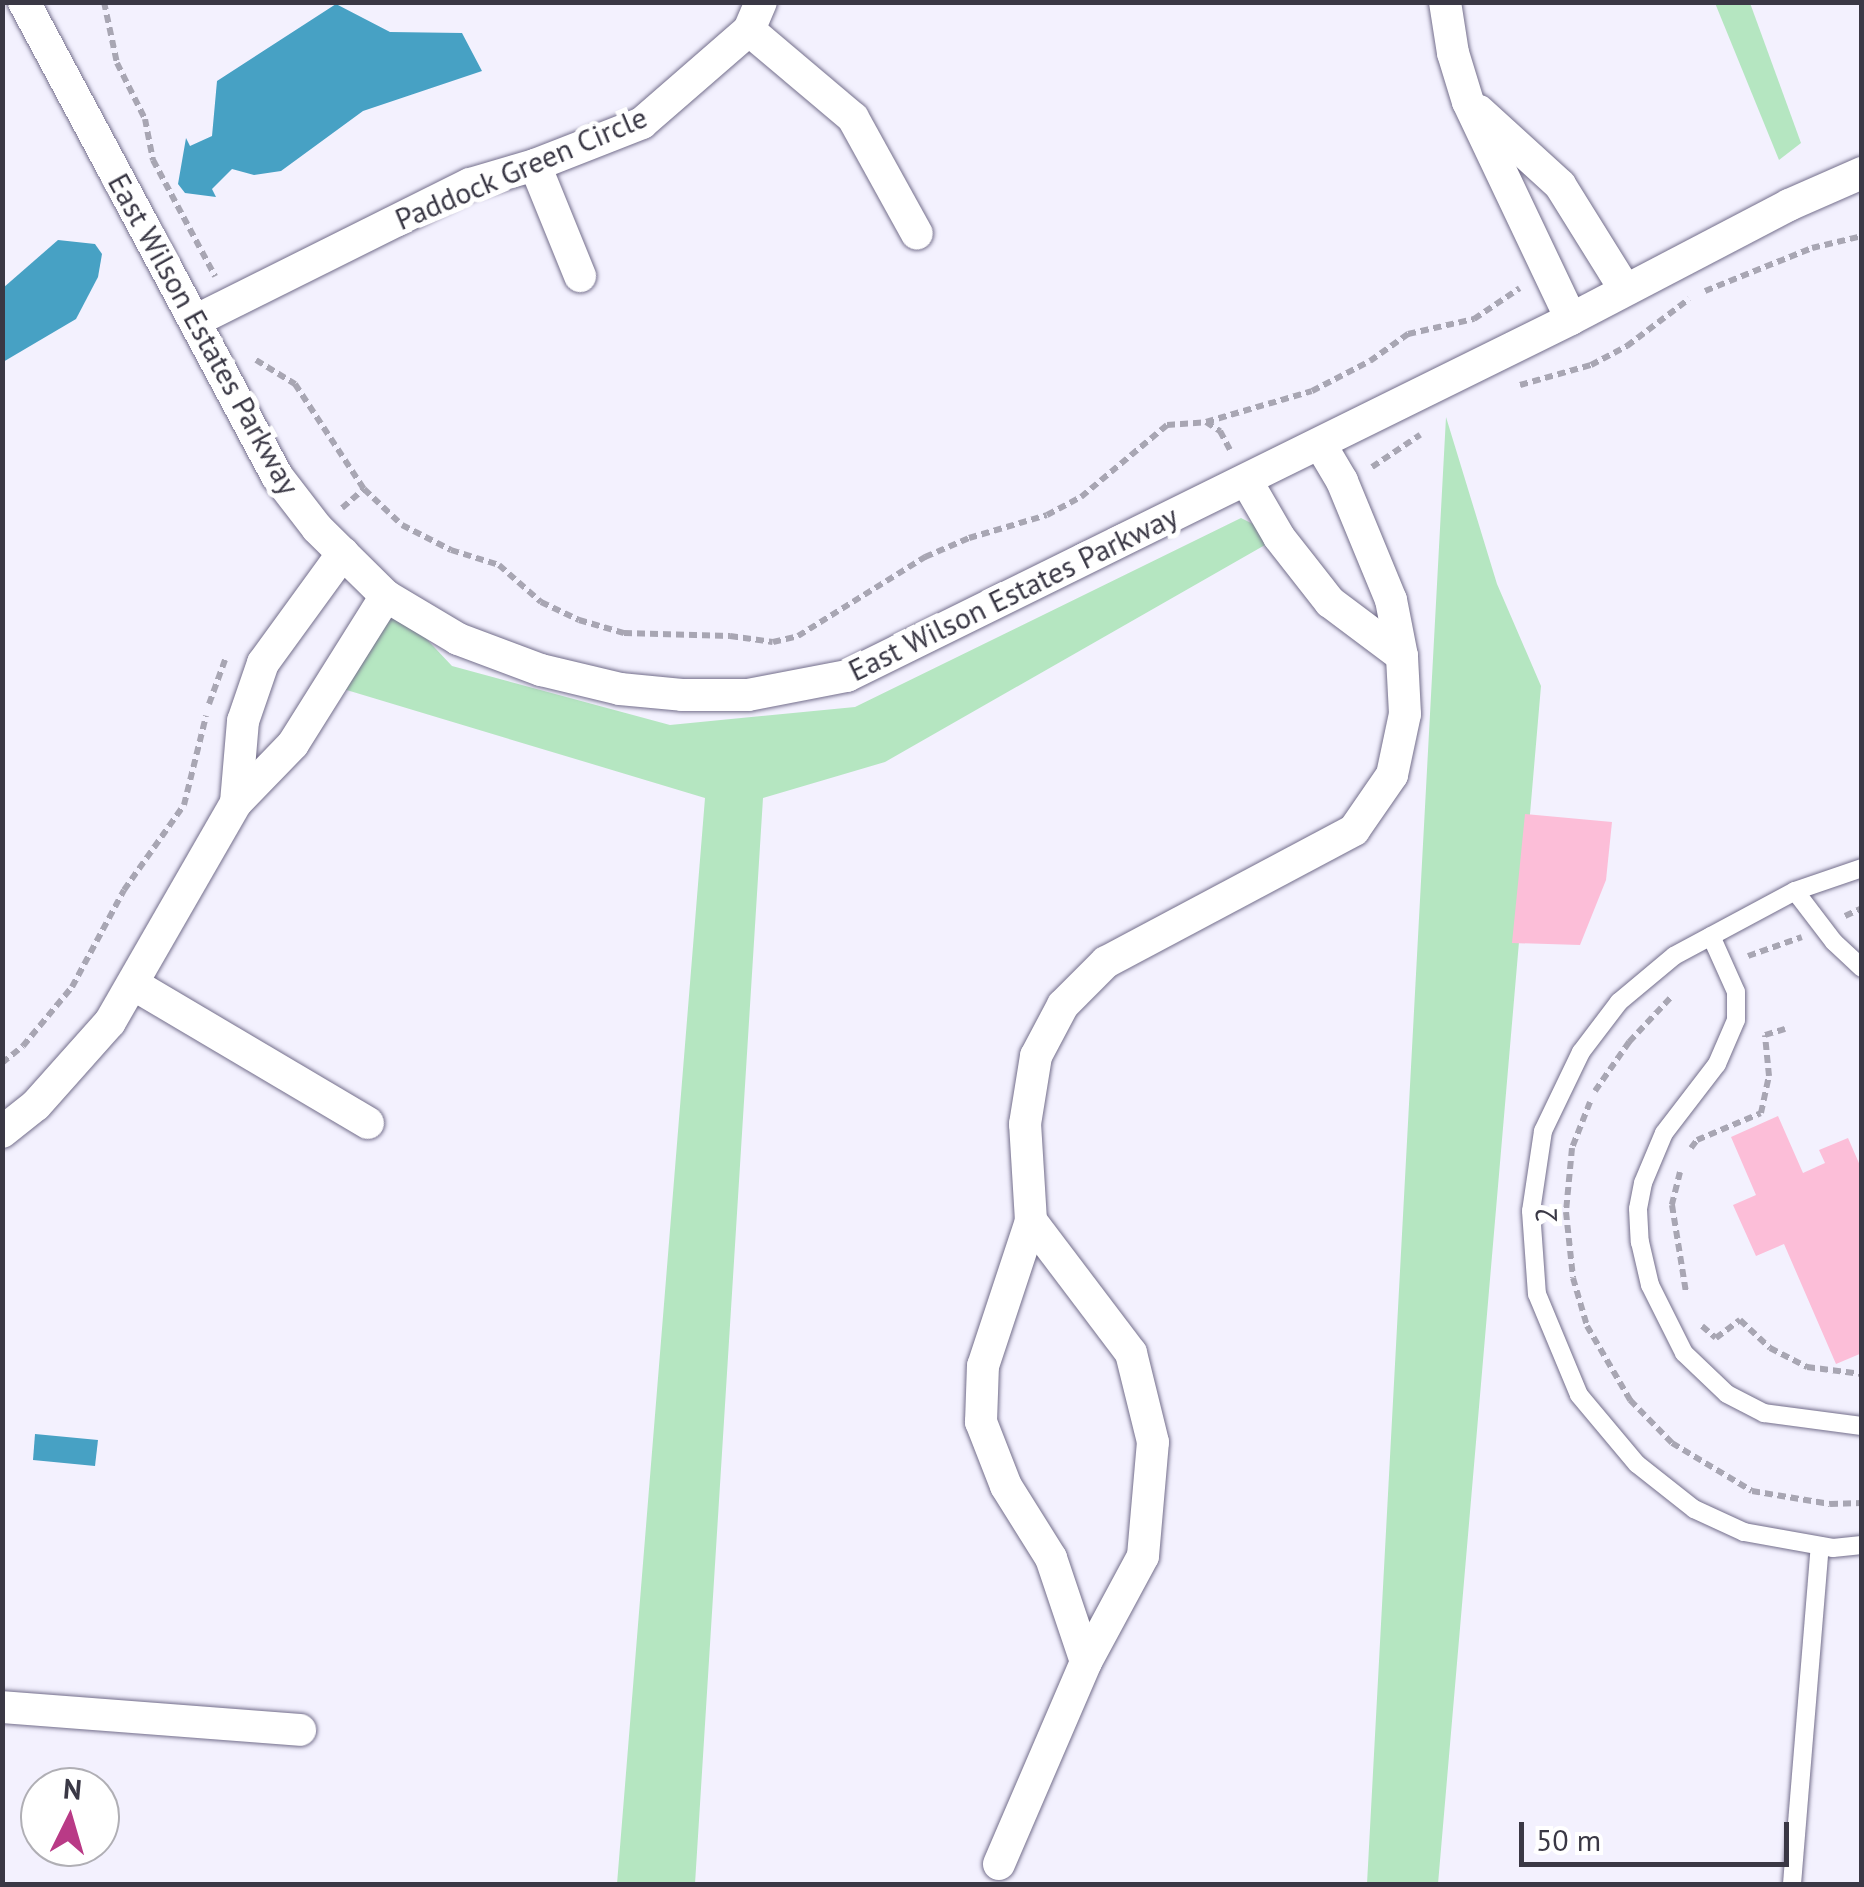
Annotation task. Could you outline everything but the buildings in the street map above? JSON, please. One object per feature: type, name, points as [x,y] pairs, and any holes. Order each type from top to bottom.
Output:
[{"type":"street","name":"East Wilson Estates Parkway","points":[[24,2],[277,476],[317,528],[386,596],[458,639],[541,670],[620,688],[748,696],[847,676],[1862,173]]},
{"type":"street","points":[[1445,2],[1468,102],[1571,319]]},
{"type":"street","name":"Paddock Green Circle","points":[[194,322],[470,184],[536,165],[642,123],[755,16]]},
{"type":"street","points":[[755,16],[853,118],[918,234]]},
{"type":"street","points":[[1468,102],[1560,185],[1624,288]]},
{"type":"street","points":[[536,165],[580,276]]},
{"type":"street","points":[[1086,1662],[1051,1558],[1006,1486],[981,1422],[983,1366],[1031,1222],[1024,1124],[1036,1056],[1063,1005],[1106,962],[1354,830],[1392,775],[1405,714],[1402,656],[1392,600],[1342,482],[1320,444]]},
{"type":"street","points":[[1246,480],[1279,537],[1330,602],[1402,656]]},
{"type":"street","points":[[236,803],[243,721],[264,663],[343,553]]},
{"type":"street","points":[[2,1132],[36,1105],[110,1022],[236,803],[293,744],[386,596]]},
{"type":"street","points":[[133,984],[368,1123]]},
{"type":"street","points":[[999,1864],[1086,1662],[1144,1556],[1154,1442],[1130,1353],[1031,1222]]},
{"type":"street","points":[[2,1707],[300,1730]]},
{"type":"lane","points":[[1862,868],[1795,892],[1674,956],[1619,1002],[1581,1052],[1543,1131],[1531,1212],[1537,1294],[1579,1395],[1637,1464],[1694,1508],[1744,1532],[1820,1546],[1862,1545]]},
{"type":"lane","points":[[1795,892],[1857,964],[1862,982]]},
{"type":"lane","points":[[1711,936],[1736,992],[1736,1020],[1717,1064],[1664,1133],[1643,1183],[1638,1210],[1640,1242],[1650,1285],[1684,1353],[1727,1394],[1780,1417],[1862,1426]]},
{"type":"lane","points":[[1792,1884],[1820,1546]]},
{"type":"path","points":[[104,2],[116,63],[145,119],[153,160],[257,362],[296,384],[364,489],[402,525],[452,550],[499,564],[541,602],[579,620],[624,634],[730,636],[772,642],[798,636],[838,615],[925,557],[970,538],[1047,516],[1081,497],[1167,424],[1206,422],[1312,392],[1370,361],[1408,334],[1474,319],[1546,272]]},
{"type":"path","points":[[1514,386],[1591,364],[1627,346],[1689,299],[1739,275],[1812,248],[1862,236]]},
{"type":"path","points":[[1206,422],[1220,431],[1246,480]]},
{"type":"path","points":[[1342,482],[1431,428]]},
{"type":"path","points":[[317,528],[364,489]]},
{"type":"path","points":[[2,1062],[23,1046],[72,987],[124,890],[184,805],[218,672],[226,657]]},
{"type":"path","name":"2","points":[[1862,908],[1822,927],[1694,974],[1629,1042],[1593,1094],[1572,1148],[1566,1212],[1573,1278],[1587,1326],[1630,1400],[1672,1443],[1752,1492],[1830,1504],[1862,1503]]},
{"type":"path","points":[[1691,1306],[1682,1276],[1672,1205],[1683,1158],[1697,1140],[1761,1114],[1770,1076],[1765,1036],[1785,1029]]},
{"type":"path","points":[[1696,1320],[1716,1338],[1740,1320],[1770,1348],[1807,1366],[1862,1374]]},
{"type":"green space","points":[[1715,3],[1750,3],[1801,143],[1779,160]]},
{"type":"green space","points":[[1446,417],[1497,584],[1541,686],[1438,1884],[1367,1884]]},
{"type":"green space","points":[[1241,518],[1279,537],[885,762],[763,798],[695,1884],[617,1884],[705,798],[330,685],[386,596],[452,666],[670,725],[855,707]]},
{"type":"water","points":[[336,4],[390,32],[462,33],[482,71],[363,111],[281,171],[254,175],[232,169],[212,189],[216,197],[185,193],[178,184],[186,138],[190,146],[212,136],[217,81]]},
{"type":"water","points":[[58,240],[95,244],[102,254],[98,277],[76,319],[3,362],[3,288]]},
{"type":"water","points":[[35,1434],[98,1440],[95,1466],[33,1460]]}]
